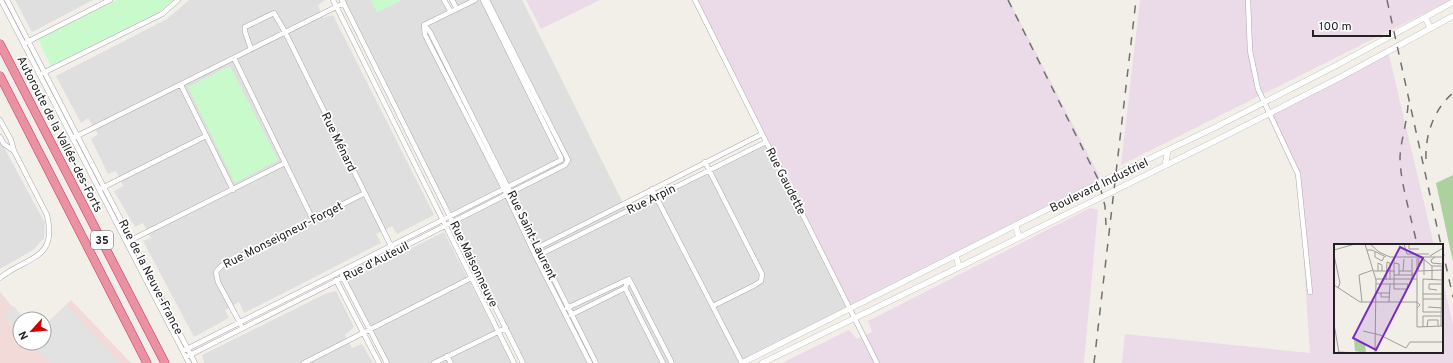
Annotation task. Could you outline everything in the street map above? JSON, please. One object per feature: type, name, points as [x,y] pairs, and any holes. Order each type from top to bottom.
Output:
[{"type":"highway","name":"Autoroute de la Vallée-des-Forts","points":[[0,44],[165,363]]},
{"type":"highway","name":"35","points":[[0,76],[147,363]]},
{"type":"street","name":"Rue de la Neuve-France","points":[[2,0],[78,135],[132,240],[185,350]]},
{"type":"street","name":"Rue de la Neuve-France","points":[[7,0],[26,42]]},
{"type":"street","points":[[26,42],[110,0]]},
{"type":"street","points":[[43,74],[162,14],[178,0]]},
{"type":"street","name":"Rue Maisonneuve","points":[[333,0],[514,363]]},
{"type":"street","points":[[444,0],[450,12]]},
{"type":"street","points":[[452,0],[457,9]]},
{"type":"street","name":"Rue Saint-Laurent","points":[[474,0],[424,25],[425,35],[542,254],[572,314],[593,362]]},
{"type":"street","points":[[483,0],[567,163]]},
{"type":"street","points":[[487,0],[561,160],[567,163]]},
{"type":"street","name":"Rue Gaudette","points":[[695,0],[877,363]]},
{"type":"street","points":[[1248,0],[1250,51],[1258,89],[1298,174],[1310,292]]},
{"type":"street","points":[[73,138],[337,7],[343,2]]},
{"type":"street","name":"Rue Maisonneuve","points":[[343,2],[523,363]]},
{"type":"street","name":"Boulevard Industriel","points":[[742,363],[1117,174],[1214,128],[1336,66],[1453,2]]},
{"type":"street","name":"Rue Ménard","points":[[251,49],[245,32],[245,27],[274,13],[285,32],[394,252]]},
{"type":"street","name":"Boulevard Industriel","points":[[762,363],[1219,139],[1341,77],[1453,16]]},
{"type":"street","points":[[1425,17],[1430,28]]},
{"type":"street","points":[[362,58],[370,55]]},
{"type":"street","points":[[234,58],[313,220]]},
{"type":"street","points":[[1336,66],[1341,77]]},
{"type":"street","name":"Rue de la Neuve-France","points":[[43,74],[73,138],[126,242],[185,350],[195,363]]},
{"type":"street","points":[[181,84],[232,190]]},
{"type":"street","points":[[391,115],[398,112]]},
{"type":"street","points":[[0,120],[47,215],[50,226],[49,239],[46,247],[38,256],[6,273],[0,278]]},
{"type":"street","points":[[1214,128],[1219,139]]},
{"type":"street","name":"Rue Arpin","points":[[532,250],[762,134]]},
{"type":"street","points":[[99,190],[206,136]]},
{"type":"street","points":[[0,137],[4,144],[14,151]]},
{"type":"street","name":"Rue Arpin","points":[[536,257],[766,142]]},
{"type":"street","points":[[1165,165],[1168,151]]},
{"type":"street","name":"Rue d'Auteuil","points":[[185,350],[561,160]]},
{"type":"street","points":[[705,162],[762,274],[761,281],[756,285],[713,306]]},
{"type":"street","points":[[126,242],[285,163]]},
{"type":"street","name":"Rue d'Auteuil","points":[[188,355],[446,226],[567,163]]},
{"type":"street","points":[[418,169],[424,165]]},
{"type":"street","points":[[652,189],[742,363]]},
{"type":"street","name":"Rue Monseigneur-Forget","points":[[242,328],[218,282],[216,272],[221,266],[365,194]]},
{"type":"street","name":"Rue Saint-Laurent","points":[[509,194],[532,250],[566,317],[593,362]]},
{"type":"street","points":[[1016,226],[1019,238]]},
{"type":"street","points":[[956,256],[960,267]]},
{"type":"street","points":[[339,272],[387,363]]},
{"type":"street","points":[[923,272],[927,283]]},
{"type":"street","points":[[304,363],[479,274]]},
{"type":"street","points":[[334,275],[379,363]]},
{"type":"street","points":[[563,310],[629,279]]},
{"type":"street","points":[[566,317],[625,288],[629,279]]},
{"type":"street","points":[[629,279],[672,363]]},
{"type":"street","points":[[625,288],[663,363]]},
{"type":"street","points":[[434,363],[506,328]]},
{"type":"street","points":[[648,333],[655,330]]},
{"type":"street","name":"Rue de la Neuve-France","points":[[188,355],[189,363]]},
{"type":"street","points":[[447,356],[451,363]]},
{"type":"shaded area","points":[[15,0],[93,0],[32,32]]},
{"type":"shaded area","points":[[189,0],[325,0],[318,5],[323,18],[333,15],[434,215],[397,234],[392,226],[376,234],[381,243],[244,313],[239,302],[225,310],[229,318],[194,337],[143,241],[151,238],[143,223],[135,227],[114,191],[123,186],[116,171],[108,174],[91,139],[98,134],[88,118],[81,123],[56,76],[167,19]]},
{"type":"shaded area","points":[[342,0],[371,0],[377,12],[402,0],[444,0],[451,12],[457,9],[452,0],[522,0],[626,209],[656,197],[766,142],[850,309],[739,363],[525,363]],"holes":[[[425,26],[506,184],[502,186],[425,35]]]},
{"type":"shaded area","points":[[526,0],[600,0],[541,29]]},
{"type":"shaded area","points":[[698,0],[1009,0],[1103,183],[849,308]]},
{"type":"shaded area","points":[[1140,0],[1451,0],[1121,165]]},
{"type":"shaded area","points":[[1388,51],[1434,244],[1334,244],[1334,353],[1443,353],[1443,282],[1453,324],[1453,363],[1122,363],[1125,334],[1310,353],[1298,174],[1270,113]]},
{"type":"shaded area","points":[[0,140],[45,223],[44,238],[33,250],[0,269]]},
{"type":"shaded area","points":[[1090,208],[1098,210],[1084,363],[782,363],[849,330],[857,339],[872,332],[868,321]]},
{"type":"shaded area","points":[[444,232],[511,363],[389,363],[345,281]]},
{"type":"shaded area","points":[[336,291],[354,327],[345,335],[352,348],[362,344],[373,363],[204,363],[202,355],[327,293]]},
{"type":"shaded area","points":[[0,292],[16,311],[12,311],[12,351],[52,351],[52,318],[71,300],[131,363],[0,363]]},
{"type":"shaded area","points":[[66,305],[120,363],[50,363],[39,351],[52,351],[52,318]]},
{"type":"shaded area","points":[[14,306],[18,311],[12,311],[12,324],[3,315]]},
{"type":"green space","points":[[117,0],[173,0],[159,12],[51,66],[38,39]]},
{"type":"green space","points":[[371,0],[402,0],[377,12]]},
{"type":"green space","points":[[230,66],[278,160],[235,183],[188,87]]},
{"type":"green space","points":[[1453,175],[1453,262],[1436,183]]},
{"type":"railway","points":[[1008,0],[1098,179],[1105,206],[1106,225]]},
{"type":"railway","points":[[1094,363],[1136,0]]},
{"type":"railway","points":[[1387,0],[1441,244]]},
{"type":"railway","points":[[1426,159],[1427,141],[1432,123],[1446,99],[1453,93]]},
{"type":"railway","points":[[1408,105],[1400,157],[1404,189],[1417,244]]},
{"type":"railway","points":[[1443,252],[1453,297]]}]
